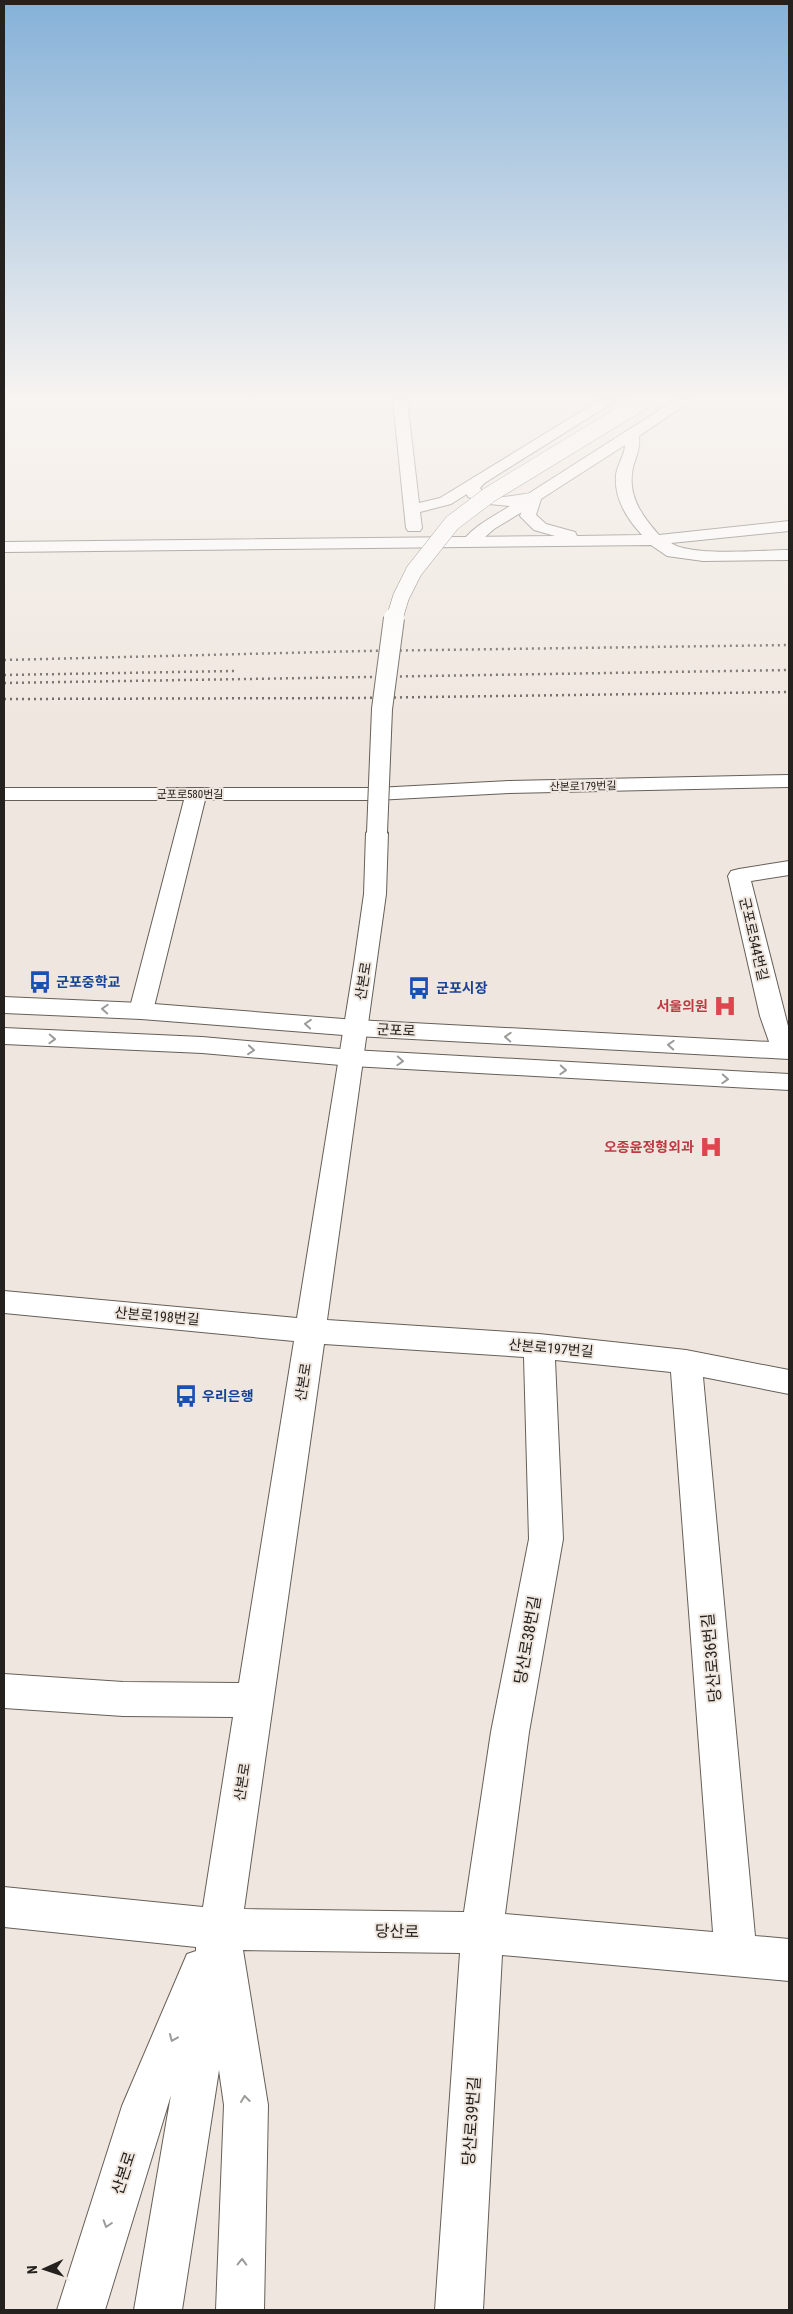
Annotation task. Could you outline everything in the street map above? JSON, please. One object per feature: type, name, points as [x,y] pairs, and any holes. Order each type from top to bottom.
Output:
[{"type":"street","points":[[415,542],[412,510],[419,508]]},
{"type":"street","name":"산본로","points":[[158,2310],[220,1929],[375,894],[382,709],[393,622],[401,598],[414,571],[452,523],[472,508]]},
{"type":"street","points":[[470,542],[488,526],[517,508]]},
{"type":"street","points":[[531,508],[528,516],[540,527],[595,540]]},
{"type":"street","points":[[630,508],[636,519],[655,540],[673,552],[703,556],[789,555]]},
{"type":"street","points":[[4,547],[655,540],[789,526]]},
{"type":"street","name":"산본로179번길","points":[[376,794],[509,787],[789,781]]},
{"type":"street","name":"군포로580번길","points":[[4,794],[376,794]]},
{"type":"street","points":[[141,1011],[196,794]]},
{"type":"street","name":"군포로544번길","points":[[786,1051],[772,1016],[739,876],[789,868]]},
{"type":"street","name":"군포로","points":[[4,1004],[141,1011],[354,1043],[789,1082]]},
{"type":"street","name":"군포로","points":[[4,1036],[202,1045],[354,1043],[786,1051]]},
{"type":"street","name":"산본로198번길","points":[[4,1302],[311,1331]]},
{"type":"street","name":"산본로197번길","points":[[311,1331],[540,1346],[686,1362],[789,1382]]},
{"type":"street","name":"당산로38번길","points":[[482,1933],[510,1732],[546,1539],[540,1346]]},
{"type":"street","name":"당산로36번길","points":[[686,1362],[736,1954]]},
{"type":"street","points":[[4,1691],[123,1700],[254,1700]]},
{"type":"street","name":"당산로","points":[[4,1908],[220,1929],[482,1933],[789,1960]]},
{"type":"street","name":"산본로","points":[[80,2310],[144,2106],[220,1929]]},
{"type":"street","name":"산본로","points":[[220,1929],[246,2105],[240,2310]]},
{"type":"street","name":"당산로39번길","points":[[459,2310],[482,1933]]},
{"type":"railway","points":[[4,660],[363,651],[789,645]]},
{"type":"railway","points":[[4,683],[789,670]]},
{"type":"railway","points":[[4,675],[234,671]]},
{"type":"railway","points":[[4,699],[356,698],[789,692]]},
{"type":"place","name":"군포중학교","points":[[40,982]]},
{"type":"place","name":"군포시장","points":[[419,988]]},
{"type":"place","name":"서울의원","points":[[725,1006]]},
{"type":"place","name":"오종윤정형외과","points":[[711,1147]]},
{"type":"place","name":"우리은행","points":[[186,1396]]}]
